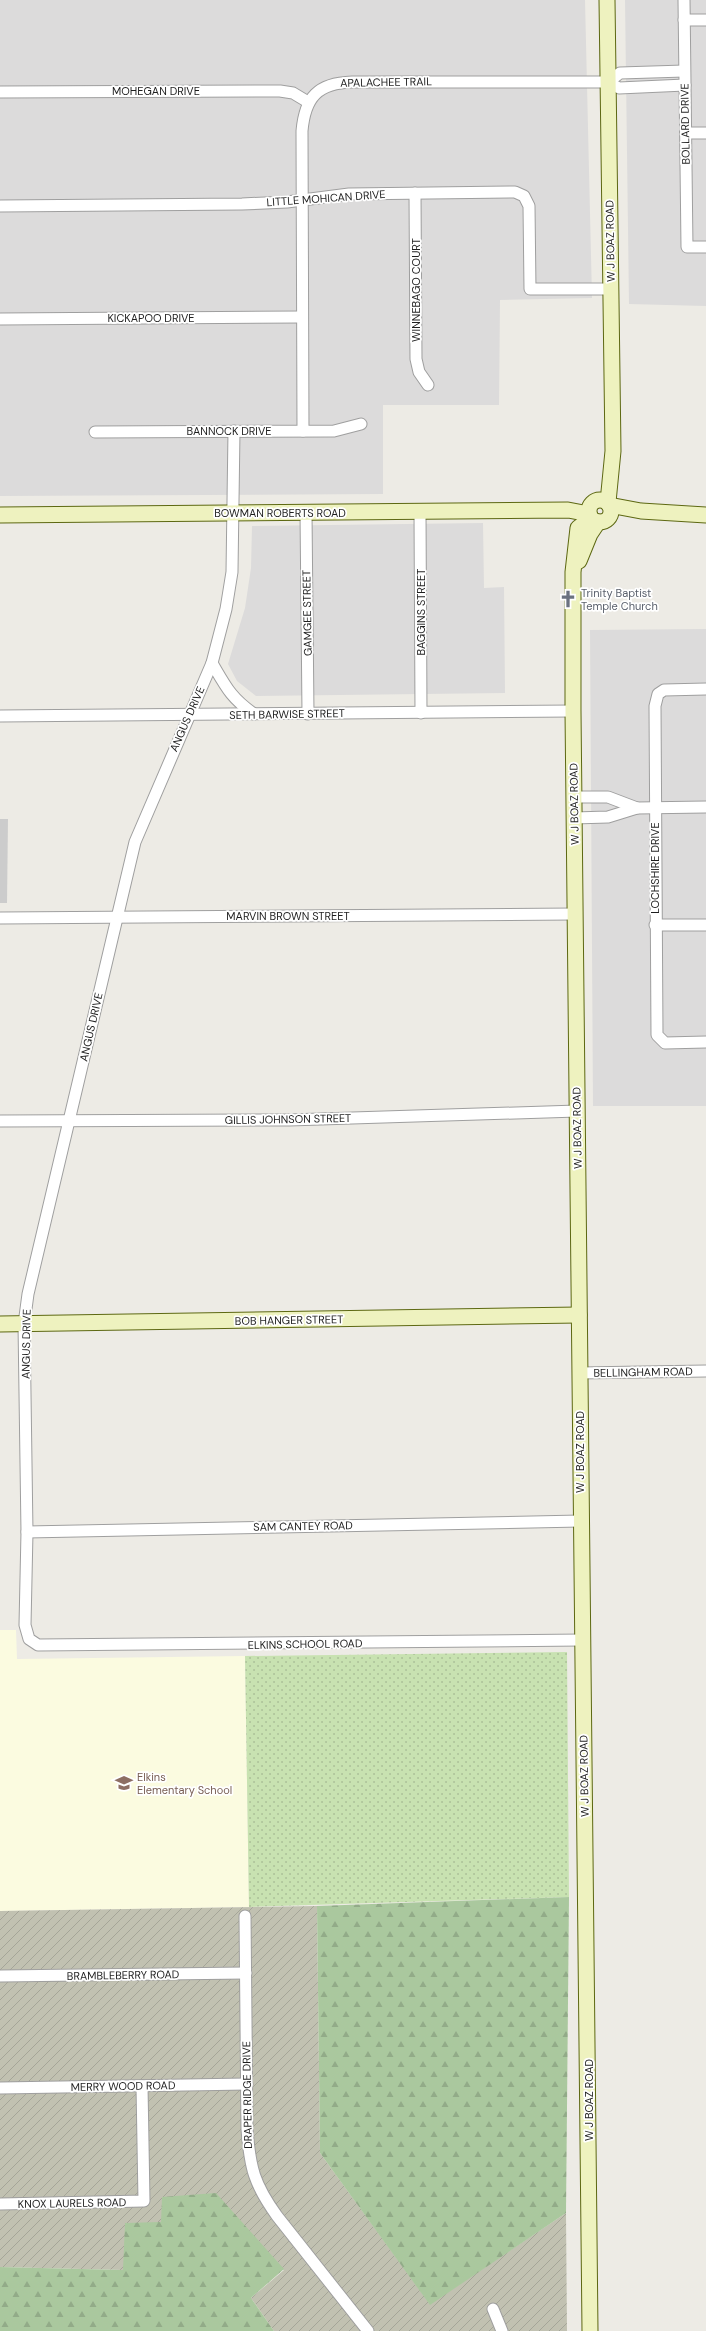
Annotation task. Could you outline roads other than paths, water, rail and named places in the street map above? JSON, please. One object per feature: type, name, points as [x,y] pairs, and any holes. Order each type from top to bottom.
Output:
[{"type":"street","name":"W J BOAZ ROAD","points":[[590,2331],[588,1977],[580,1521],[580,1373],[576,1111],[573,572],[590,534],[609,482],[613,451],[607,0]]},
{"type":"street","name":"BOLLARD DRIVE","points":[[684,0],[687,248],[706,247]]},
{"type":"street","points":[[684,20],[706,20]]},
{"type":"street","points":[[684,72],[620,73],[608,82],[619,88],[685,85]]},
{"type":"street","name":"APALACHEE TRAIL","points":[[308,102],[315,94],[336,82],[608,82]]},
{"type":"street","name":"MOHEGAN DRIVE","points":[[0,92],[280,91],[293,93],[308,102]]},
{"type":"street","points":[[303,431],[302,131],[304,114],[308,102]]},
{"type":"street","points":[[686,133],[706,133]]},
{"type":"street","name":"LITTLE MOHICAN DRIVE","points":[[0,206],[242,204],[302,200],[349,194],[508,192],[524,196],[529,206],[530,289],[611,289]]},
{"type":"street","name":"WINNEBAGO COURT","points":[[415,193],[416,359],[419,372],[428,385]]},
{"type":"street","name":"KICKAPOO DRIVE","points":[[0,319],[302,317]]},
{"type":"street","name":"BANNOCK DRIVE","points":[[95,432],[334,431],[361,424]]},
{"type":"street","name":"ANGUS DRIVE","points":[[29,1639],[25,1625],[24,1610],[27,1532],[24,1324],[28,1294],[71,1121],[116,917],[140,826],[212,663],[226,609],[232,572],[234,431]]},
{"type":"street","name":"BOWMAN ROBERTS ROAD","points":[[0,515],[564,510],[641,511],[706,515]]},
{"type":"street","name":"BAGGINS STREET","points":[[420,512],[421,713]]},
{"type":"street","name":"GAMGEE STREET","points":[[306,513],[308,714]]},
{"type":"street","points":[[212,663],[230,694],[236,701],[254,714]]},
{"type":"street","name":"LOCHSHIRE DRIVE","points":[[706,689],[664,690],[658,694],[655,706],[655,925],[657,1035],[664,1043],[706,1042]]},
{"type":"street","name":"SETH BARWISE STREET","points":[[0,716],[573,711]]},
{"type":"street","points":[[574,797],[608,797],[638,808]]},
{"type":"street","points":[[574,818],[608,817],[638,808],[706,807]]},
{"type":"street","name":"MARVIN BROWN STREET","points":[[0,918],[575,914]]},
{"type":"street","points":[[655,925],[706,925]]},
{"type":"street","name":"GILLIS JOHNSON STREET","points":[[0,1121],[289,1120],[576,1111]]},
{"type":"street","name":"BOB HANGER STREET","points":[[0,1324],[579,1315]]},
{"type":"street","name":"BELLINGHAM ROAD","points":[[580,1373],[706,1371]]},
{"type":"street","name":"SAM CANTEY ROAD","points":[[27,1532],[580,1521]]},
{"type":"street","name":"ELKINS SCHOOL ROAD","points":[[29,1639],[38,1645],[582,1640]]},
{"type":"street","name":"DRAPER RIDGE DRIVE","points":[[245,1916],[246,2084],[249,2154],[254,2178],[263,2197],[277,2216],[368,2331]]},
{"type":"street","name":"BRAMBLEBERRY ROAD","points":[[0,1976],[246,1973]]},
{"type":"street","name":"MERRY WOOD ROAD","points":[[0,2088],[246,2084]]},
{"type":"street","name":"KNOX LAURELS ROAD","points":[[0,2204],[144,2202],[142,2086]]},
{"type":"street","points":[[493,2309],[502,2331]]},
{"type":"place","name":"Trinity Baptist Temple Church","points":[[568,599]]},
{"type":"place","name":"Elkins Elementary School","points":[[124,1783]]}]
